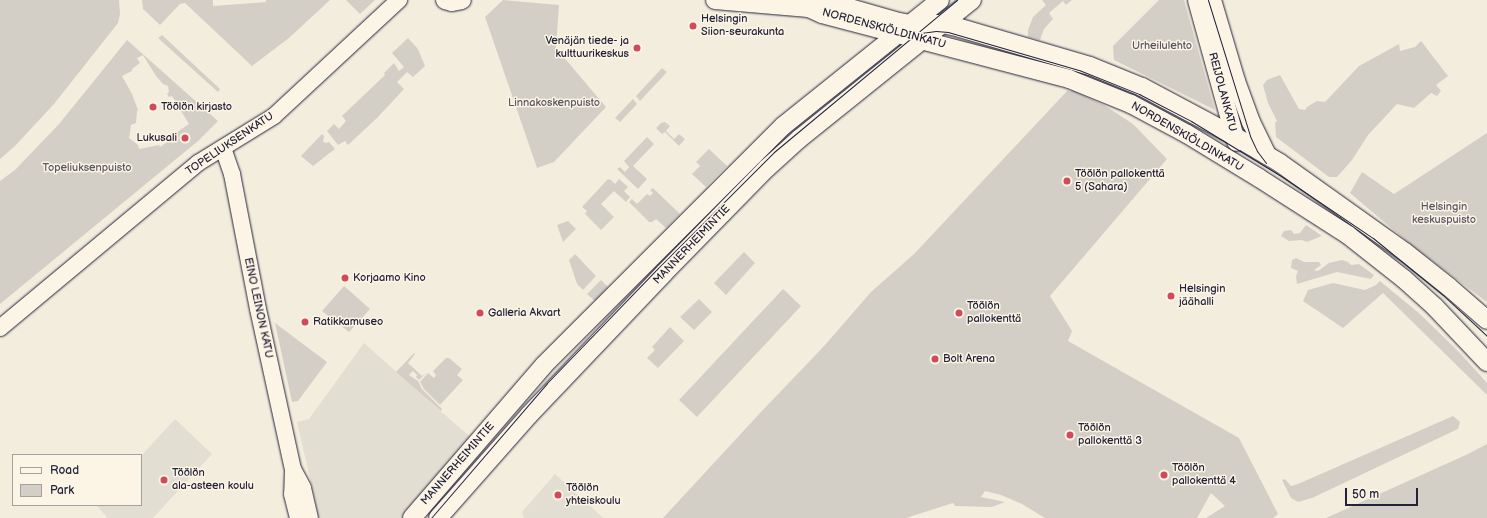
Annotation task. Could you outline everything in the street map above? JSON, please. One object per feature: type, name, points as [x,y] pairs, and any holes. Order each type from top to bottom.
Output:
[{"type":"main road","name":"TOPELIUKSENKATU","points":[[0,328],[194,167],[274,116],[399,0]]},
{"type":"main road","points":[[445,0],[452,2],[462,0]]},
{"type":"main road","name":"NORDENSKIÖLDINKATU","points":[[715,0],[810,8],[822,14],[903,29],[922,39],[1069,79],[1131,104],[1187,134],[1348,235],[1404,279],[1435,307],[1487,362]]},
{"type":"main road","name":"MANNERHEIMINTIE","points":[[412,518],[537,373],[571,337],[783,126],[940,0]]},
{"type":"main road","name":"MANNERHEIMINTIE","points":[[438,518],[529,415],[664,273],[768,168],[799,139],[972,0]]},
{"type":"main road","name":"REIJOLANKATU","points":[[1197,0],[1223,90],[1234,136],[1247,162],[1259,178]]},
{"type":"main road","name":"REIJOLANKATU","points":[[1212,0],[1236,81],[1267,155]]},
{"type":"main road","name":"NORDENSKIÖLDINKATU","points":[[903,29],[943,24],[1040,51],[1112,75],[1142,87],[1267,155],[1404,252],[1449,287],[1487,320]]},
{"type":"main road","name":"EINO LEINON KATU","points":[[223,148],[232,174],[258,309],[293,469],[292,494],[298,518]]},
{"type":"main road","name":"EINO LEINON KATU","points":[[293,469],[303,488],[310,518]]},
{"type":"shaded area","points":[[364,343],[470,437],[401,518],[319,518],[297,422],[309,419]]},
{"type":"shaded area","name":"Töölön ala-asteen koulu","points":[[175,419],[212,454],[153,518],[108,518],[97,506],[142,506],[142,455]]},
{"type":"shaded area","name":"Töölön yhteiskoulu","points":[[555,474],[603,518],[524,518],[522,512]]},
{"type":"green space","points":[[0,0],[119,0],[120,14],[118,23],[54,104],[14,147],[0,159]]},
{"type":"green space","points":[[142,0],[213,0],[213,6],[266,2],[266,0],[330,0],[289,38],[252,66],[185,3],[180,4],[160,25],[143,9]]},
{"type":"green space","points":[[346,0],[375,0],[360,14]]},
{"type":"green space","name":"Linnakoskenpuisto","points":[[503,0],[559,5],[556,48],[606,107],[554,162],[537,168],[485,17]]},
{"type":"green space","points":[[1042,0],[1072,0],[1066,5],[1063,1],[1049,13],[1053,19],[1044,29],[1040,40],[1028,37],[1028,30],[1033,17],[1046,5]]},
{"type":"green space","name":"Urheilulehto","points":[[1159,0],[1184,0],[1215,110],[1114,60],[1113,46]]},
{"type":"green space","points":[[162,35],[220,89],[218,92],[158,38]]},
{"type":"green space","points":[[408,38],[418,49],[425,66],[413,77],[407,72],[397,82],[404,89],[377,118],[348,145],[345,141],[338,145],[327,131],[334,124],[339,129],[346,121],[342,116],[385,75],[384,73],[394,63],[399,71],[404,67],[392,53]]},
{"type":"green space","name":"Topeliuksenpuisto","points":[[127,40],[218,121],[198,141],[0,304],[0,181],[15,170],[59,124]],"holes":[[[143,55],[156,76],[163,84],[168,86],[169,92],[167,94],[169,97],[172,96],[189,124],[176,133],[179,139],[173,143],[170,140],[160,147],[159,145],[139,149],[138,145],[129,138],[131,125],[136,123],[138,110],[132,94],[122,76],[132,71],[132,69],[140,63],[137,58]]]},
{"type":"green space","points":[[1421,41],[1448,76],[1436,85],[1441,91],[1437,96],[1431,93],[1414,108],[1397,104],[1368,135],[1352,160],[1337,177],[1329,177],[1276,137],[1275,123],[1277,121],[1268,103],[1263,85],[1267,80],[1280,75],[1299,109],[1305,110],[1317,101],[1325,102],[1359,66],[1399,44],[1400,51],[1415,47]]},
{"type":"green space","points":[[662,68],[667,72],[640,101],[636,96]]},
{"type":"green space","name":"Töölön pallokenttä","points":[[1068,90],[1070,92],[1072,90],[1104,105],[1133,124],[1167,159],[1050,296],[1072,331],[1068,341],[1239,438],[1278,514],[1273,518],[1206,518],[1225,506],[1211,493],[1197,518],[1045,518],[1022,504],[1001,495],[985,491],[981,497],[1005,502],[992,507],[955,506],[953,503],[906,518],[663,518],[825,345],[871,292],[914,254]]},
{"type":"green space","points":[[633,99],[637,104],[620,122],[615,118]]},
{"type":"green space","points":[[665,122],[670,126],[666,131],[674,139],[679,134],[685,139],[679,146],[665,132],[662,134],[656,128],[661,123]]},
{"type":"green space","name":"Helsingin keskuspuisto","points":[[1487,133],[1487,302],[1416,249],[1350,193],[1362,172],[1394,194]]},
{"type":"green space","points":[[322,134],[324,136],[323,142],[329,142],[335,149],[313,166],[301,156]]},
{"type":"green space","points":[[647,137],[654,144],[633,166],[647,179],[638,189],[617,169],[620,167],[625,172],[629,167],[624,161]]},
{"type":"green space","points":[[709,149],[727,166],[706,187],[692,174],[700,166],[696,162]]},
{"type":"green space","points":[[608,179],[615,184],[619,179],[628,187],[624,191],[630,197],[626,202],[614,191],[601,204],[614,217],[601,230],[585,214],[587,211],[582,207]]},
{"type":"green space","points":[[653,188],[680,214],[666,228],[656,219],[649,222],[629,202],[632,199],[637,204],[647,194],[650,196],[653,193],[650,190]]},
{"type":"green space","points":[[568,221],[576,229],[563,242],[557,225]]},
{"type":"green space","points":[[1306,225],[1322,236],[1307,242],[1302,240],[1289,241],[1281,236],[1284,231],[1291,230],[1294,234],[1300,233]]},
{"type":"green space","points":[[744,252],[755,263],[726,295],[714,283]]},
{"type":"green space","points":[[575,254],[596,276],[583,290],[577,284],[569,260]]},
{"type":"green space","points":[[1296,258],[1304,262],[1319,262],[1321,265],[1314,270],[1318,271],[1329,263],[1342,260],[1351,265],[1359,264],[1374,275],[1371,279],[1337,272],[1297,284],[1296,276],[1298,271],[1291,268],[1292,260]]},
{"type":"green space","points":[[601,280],[608,287],[595,301],[587,294]]},
{"type":"green space","points":[[1380,281],[1420,314],[1460,353],[1487,383],[1487,395],[1383,293],[1343,328],[1303,301],[1308,290],[1333,283],[1365,290],[1376,285]]},
{"type":"green space","points":[[344,286],[370,309],[349,332],[322,311]]},
{"type":"green space","points":[[783,289],[801,306],[697,417],[679,400]]},
{"type":"green space","points":[[699,299],[712,312],[694,330],[680,317]]},
{"type":"green space","points":[[275,323],[327,362],[298,401],[292,402]]},
{"type":"green space","points":[[670,327],[684,341],[658,368],[647,358],[655,350],[652,347]]},
{"type":"green space","points":[[414,353],[415,354],[408,363],[422,376],[427,372],[419,380],[413,371],[409,375],[418,381],[422,389],[442,409],[441,411],[396,372]]},
{"type":"green space","points":[[446,358],[449,358],[462,369],[457,375],[463,380],[440,405],[424,389],[420,382],[428,373],[434,378],[436,375],[433,371]]},
{"type":"green space","points":[[1453,416],[1460,422],[1458,429],[1312,498],[1298,502],[1291,498],[1282,480],[1285,479],[1291,486],[1298,484]]},
{"type":"green space","points":[[1487,444],[1487,518],[1326,518],[1468,454]]},
{"type":"tram line","points":[[431,518],[547,383],[658,268],[774,152],[957,0]]},
{"type":"tram line","points":[[1208,0],[1250,136],[1257,151],[1266,163]]},
{"type":"tram line","points":[[921,33],[936,31],[948,32],[1079,70],[1139,94],[1191,121],[1281,176],[1373,238],[1443,295],[1487,336]]},
{"type":"place","name":"Helsingin Siion-seurakunta","points":[[693,26]]},
{"type":"place","name":"Venäjän tiede- ja kulttuurikeskus","points":[[637,48]]},
{"type":"place","name":"Töölön kirjasto","points":[[153,107]]},
{"type":"place","name":"Lukusali","points":[[185,138]]},
{"type":"place","name":"Töölön pallokenttä 5 (Sahara)","points":[[1067,181]]},
{"type":"place","name":"Korjaamo Kino","points":[[345,278]]},
{"type":"place","name":"Helsingin jäähalli","points":[[1171,296]]},
{"type":"place","name":"Galleria Akvart","points":[[480,313]]},
{"type":"place","name":"Töölön pallokenttä","points":[[959,313]]},
{"type":"place","name":"Ratikkamuseo","points":[[305,322]]},
{"type":"place","name":"Bolt Arena","points":[[935,359]]},
{"type":"place","name":"Töölön pallokenttä 3","points":[[1070,435]]},
{"type":"place","name":"Töölön pallokenttä 4","points":[[1164,475]]},
{"type":"place","name":"Töölön ala-asteen koulu","points":[[164,480]]},
{"type":"place","name":"Töölön yhteiskoulu","points":[[558,495]]}]
